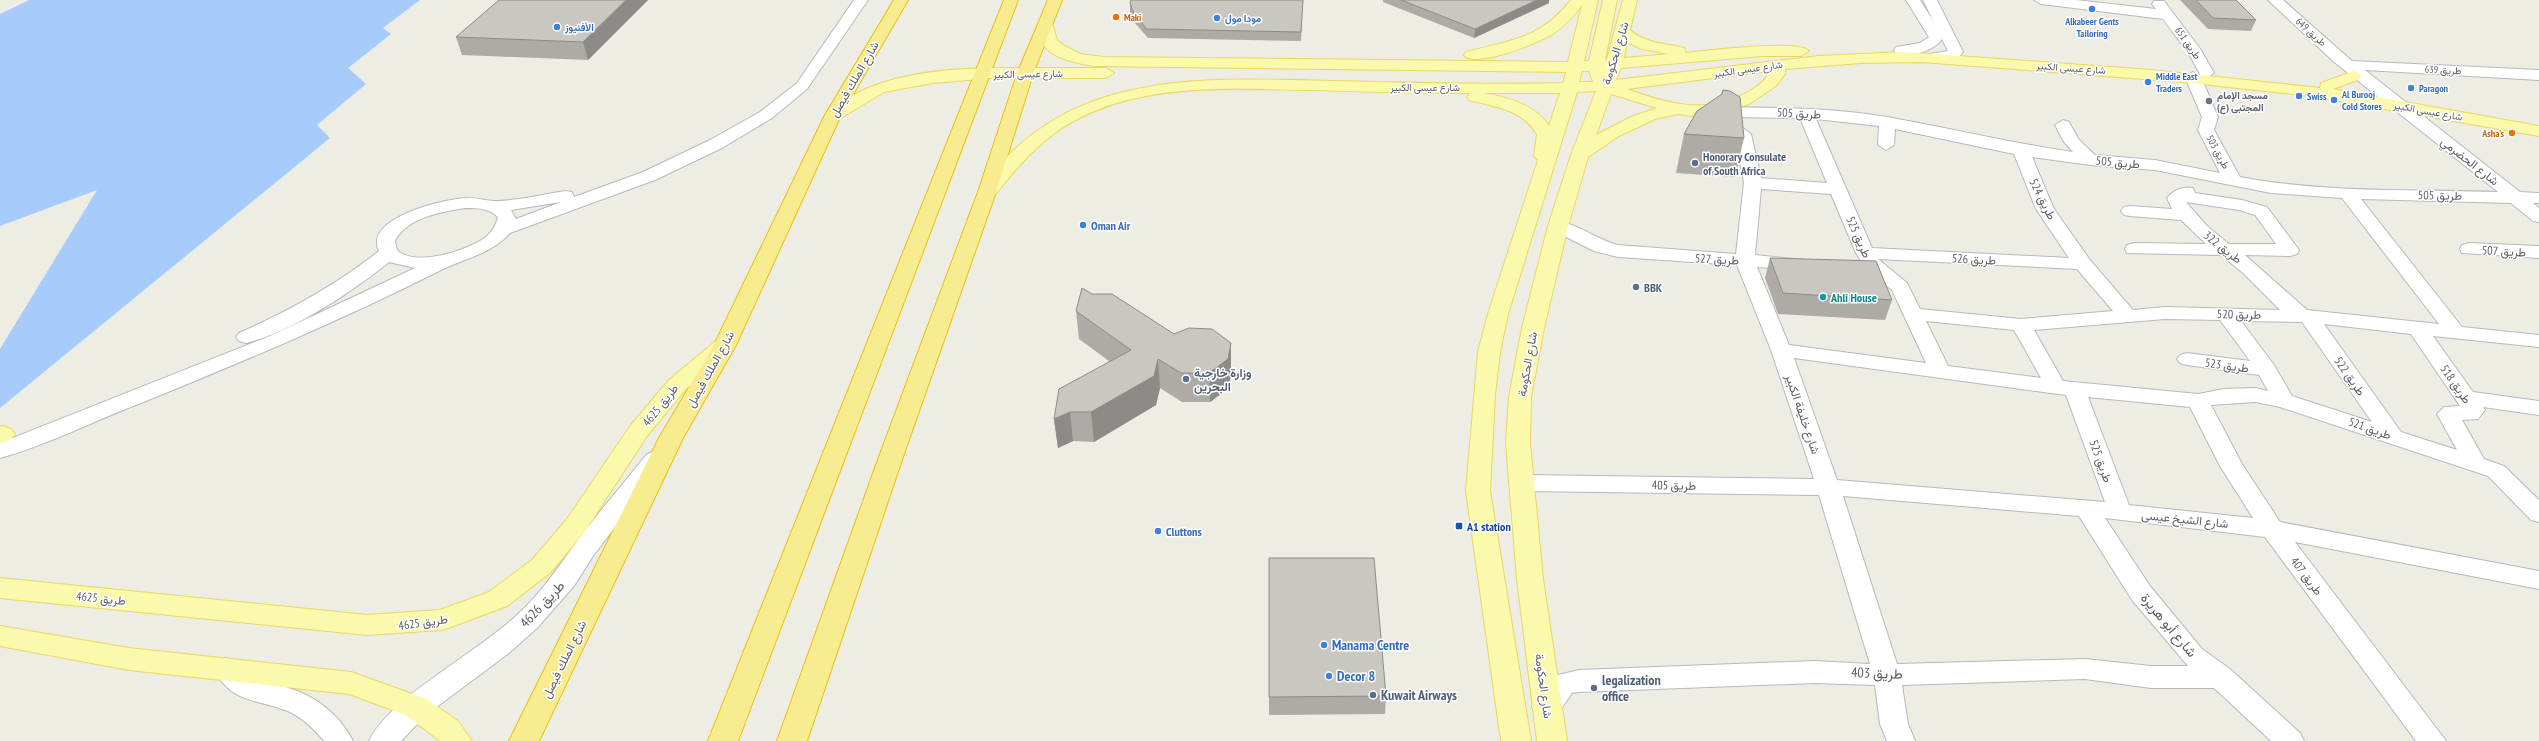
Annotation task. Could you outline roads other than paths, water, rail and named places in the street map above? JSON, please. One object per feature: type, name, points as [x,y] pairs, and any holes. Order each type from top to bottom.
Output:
[{"type":"highway","name":"شارع الملك فيصل","points":[[524,741],[671,438],[725,345],[833,115],[901,0]]},
{"type":"highway","points":[[723,741],[1011,0]]},
{"type":"highway","points":[[792,741],[897,439],[987,192],[1025,74],[1046,24],[1054,0]]},
{"type":"main road","points":[[1363,68],[1496,52],[1514,47],[1555,27],[1569,14],[1579,0]]},
{"type":"main road","points":[[1516,741],[1478,491],[1479,461],[1489,352],[1498,314],[1538,191],[1572,78],[1591,0]]},
{"type":"main road","points":[[1604,74],[1610,0]]},
{"type":"main road","name":"شارع الحكومة","points":[[1552,741],[1530,586],[1518,443],[1520,397],[1532,328],[1558,226],[1604,74],[1622,30],[1630,0]]},
{"type":"main road","name":"شارع عيسى الكبير","points":[[1046,24],[1050,42],[1065,54],[1084,59],[1123,63],[1230,63],[1335,75],[1363,68]]},
{"type":"main road","points":[[1622,30],[1631,40],[1650,47],[1679,51],[1762,51]]},
{"type":"main road","name":"شارع عيسى الكبير","points":[[1604,74],[1762,51],[1901,50],[1956,52],[2327,86],[2369,92],[2390,101],[2451,115],[2539,131]]},
{"type":"main road","points":[[1363,68],[1572,78],[1766,58],[1800,51]]},
{"type":"main road","points":[[1123,63],[1184,56],[1271,55],[1301,52]]},
{"type":"main road","name":"شارع عيسى الكبير","points":[[1604,74],[1680,78],[1777,65],[1838,59],[1929,58],[2199,75],[2390,101],[2539,126]]},
{"type":"main road","name":"شارع عيسى الكبير","points":[[833,115],[865,95],[879,89],[934,79],[981,74],[1199,71],[1230,63]]},
{"type":"main road","points":[[1604,74],[1639,98],[1699,112],[1738,102],[1762,91],[1777,74],[1777,65]]},
{"type":"main road","name":"شارع عيسى الكبير","points":[[987,192],[1020,153],[1036,138],[1071,115],[1095,105],[1150,92],[1177,87],[1335,75],[1363,68],[1393,87],[1572,78]]},
{"type":"main road","points":[[2327,86],[2351,70]]},
{"type":"main road","points":[[1602,137],[1612,120],[1639,98],[1680,78]]},
{"type":"main road","points":[[1393,87],[1485,98],[1512,105],[1530,114],[1542,126],[1546,134],[1538,191]]},
{"type":"main road","points":[[1580,155],[1602,137],[1636,119],[1682,108]]},
{"type":"main road","points":[[2422,124],[2435,116],[2451,115]]},
{"type":"main road","name":"طريق 4625","points":[[0,588],[367,625],[415,625],[462,616],[508,594],[539,571],[565,542],[656,406],[675,384],[699,362],[725,345]]},
{"type":"main road","points":[[0,636],[129,659],[226,668],[351,683],[380,692],[416,707],[448,729],[456,741]]},
{"type":"street","points":[[446,260],[431,262],[404,261],[388,253],[385,246],[386,240],[392,232],[410,219],[423,213],[465,203],[497,208],[584,193],[603,187],[652,167],[735,127],[769,104],[790,85],[850,0]]},
{"type":"street","points":[[1,439],[277,340],[375,296],[446,260],[476,250],[488,244],[504,230],[638,180],[716,144],[766,115],[802,86],[861,0]]},
{"type":"street","points":[[1901,50],[1923,48],[1932,43],[1936,37],[1913,0]]},
{"type":"street","points":[[1929,58],[1948,57],[1956,52],[1930,0]]},
{"type":"street","name":"طريق 651","points":[[2040,0],[2167,15]]},
{"type":"street","name":"طريق 651","points":[[2156,0],[2196,53],[2199,75]]},
{"type":"street","name":"طريق 649","points":[[2275,0],[2351,70],[2390,101]]},
{"type":"street","name":"طريق 649","points":[[2351,70],[2369,92]]},
{"type":"street","name":"طريق 639","points":[[2351,70],[2539,75]]},
{"type":"street","name":"طريق 503","points":[[2199,75],[2210,117],[2206,130],[2234,182]]},
{"type":"street","name":"شارع الحضرمي","points":[[2390,101],[2422,124],[2539,216]]},
{"type":"street","name":"طريق 505","points":[[1699,112],[1806,114],[1887,122],[2021,150],[2090,160],[2135,163],[2182,170],[2234,182],[2271,188],[2347,193],[2539,198]]},
{"type":"street","name":"شارع خليفة الكبير","points":[[1699,112],[1722,120],[1743,134],[1753,183],[1745,261],[1781,350],[1828,487],[1888,675],[1894,724],[1901,741]]},
{"type":"street","name":"طريق 525","points":[[1806,114],[1865,253],[1880,272],[1900,287],[1939,369]]},
{"type":"street","points":[[1886,146],[1887,122]]},
{"type":"street","points":[[2063,124],[2072,142],[2090,160]]},
{"type":"street","name":"طريق 524","points":[[2021,150],[2045,209],[2083,264],[2129,317]]},
{"type":"street","name":"طريق 322","points":[[2182,170],[2187,191],[2176,201],[2186,215],[2209,239],[2226,251],[2305,316]]},
{"type":"street","points":[[1753,183],[1839,189]]},
{"type":"street","points":[[2347,193],[2456,332]]},
{"type":"street","points":[[2134,249],[2288,251],[2290,248],[2270,221],[2257,209],[2242,205],[2180,196]]},
{"type":"street","points":[[497,208],[507,217],[504,230]]},
{"type":"street","points":[[2130,210],[2186,215]]},
{"type":"street","name":"طريق 527","points":[[1558,226],[1601,247],[1618,251],[1813,265]]},
{"type":"street","name":"طريق 507","points":[[2469,249],[2539,252]]},
{"type":"street","points":[[1,439],[271,326],[360,276],[388,253]]},
{"type":"street","name":"طريق 526","points":[[1865,253],[2083,264]]},
{"type":"street","points":[[1851,268],[1880,272]]},
{"type":"street","name":"طريق 520","points":[[1913,314],[2021,325],[2165,313],[2305,316],[2539,341]]},
{"type":"street","points":[[2226,314],[2267,370],[2284,401]]},
{"type":"street","name":"طريق 522","points":[[2305,316],[2392,435]]},
{"type":"street","name":"طريق 525","points":[[2021,325],[2065,388],[2120,511]]},
{"type":"street","name":"طريق 518","points":[[2418,329],[2465,398],[2473,413],[2452,412],[2448,414],[2475,463]]},
{"type":"street","points":[[1781,350],[1939,369],[2065,388],[2198,401],[2224,396],[2255,395],[2284,401]]},
{"type":"street","name":"طريق 523","points":[[2187,359],[2267,370]]},
{"type":"street","points":[[2465,398],[2539,408]]},
{"type":"street","name":"طريق 407","points":[[2198,401],[2231,466],[2272,528],[2432,741]]},
{"type":"street","name":"طريق 521","points":[[2284,401],[2392,435],[2475,463],[2501,474],[2539,514]]},
{"type":"street","name":"طريق 4626","points":[[383,741],[416,707],[500,646],[528,622],[565,580],[584,550],[671,438]]},
{"type":"street","name":"طريق 405","points":[[1521,483],[1828,487]]},
{"type":"street","name":"شارع الشيخ عيسى","points":[[1828,487],[2120,511],[2272,528],[2539,580]]},
{"type":"street","name":"شارع أبو هريرة","points":[[2086,508],[2141,593],[2193,656],[2220,677],[2290,741]]},
{"type":"street","points":[[226,668],[245,686],[258,693],[308,707],[324,721],[339,741]]},
{"type":"street","name":"طريق 403","points":[[1546,707],[1564,684],[1579,681],[1815,672],[1888,675],[2085,669],[2151,677],[2220,677]]},
{"type":"water","points":[[29,0],[420,0],[383,28],[391,34],[348,68],[366,84],[317,125],[330,138],[0,408],[0,349],[97,190],[0,226],[0,14]]},
{"type":"place","name":"Alkabeer Gents Tailoring","points":[[2092,9]]},
{"type":"place","name":"Maki","points":[[1116,17]]},
{"type":"place","name":"مودا مول","points":[[1217,18]]},
{"type":"place","name":"الأفنيوز","points":[[557,27]]},
{"type":"place","name":"Middle East Traders","points":[[2148,82]]},
{"type":"place","name":"Paragon","points":[[2411,88]]},
{"type":"place","name":"Swiss","points":[[2299,96]]},
{"type":"place","name":"Al Burooj Cold Stores","points":[[2334,100]]},
{"type":"place","name":"مسجد الإمام المجتبى (ع)","points":[[2209,101]]},
{"type":"place","name":"Asha's","points":[[2512,133]]},
{"type":"place","name":"Honorary Consulate of South Africa","points":[[1695,163]]},
{"type":"place","name":"Oman Air","points":[[1083,225]]},
{"type":"place","name":"BBK","points":[[1636,287]]},
{"type":"place","name":"Ahli House","points":[[1823,297]]},
{"type":"place","name":"وزارة خارجية البحرين","points":[[1186,379]]},
{"type":"place","name":"A1 station","points":[[1459,526]]},
{"type":"place","name":"Cluttons","points":[[1158,531]]},
{"type":"place","name":"Manama Centre","points":[[1324,645]]},
{"type":"place","name":"Decor 8","points":[[1329,676]]},
{"type":"place","name":"legalization office","points":[[1594,688]]},
{"type":"place","name":"Kuwait Airways","points":[[1373,695]]}]
